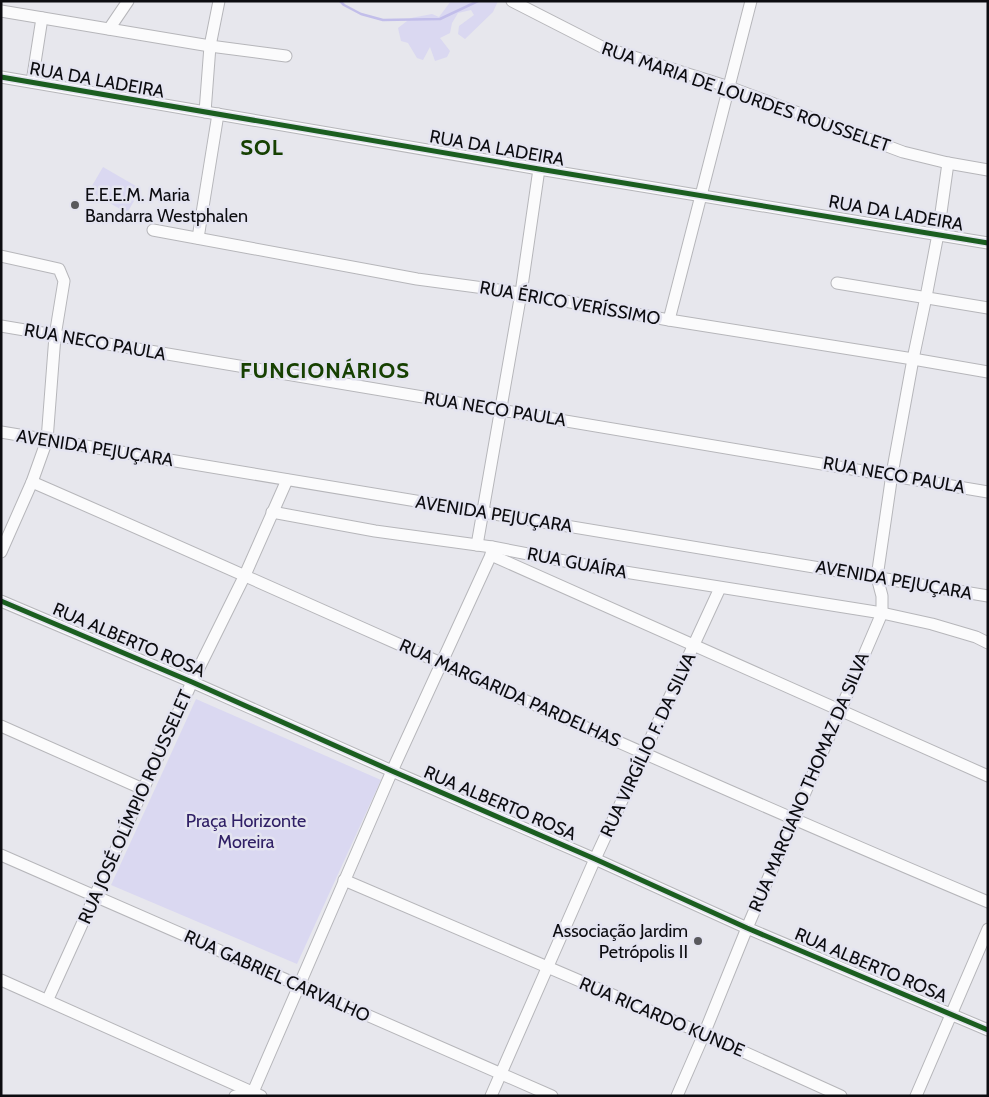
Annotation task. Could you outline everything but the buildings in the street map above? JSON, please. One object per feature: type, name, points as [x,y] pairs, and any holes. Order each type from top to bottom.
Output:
[{"type":"street","points":[[109,30],[128,1]]},
{"type":"street","points":[[205,112],[210,46],[219,1]]},
{"type":"street","name":"RUA MARIA DE LOURDES ROUSSELET","points":[[512,1],[602,48],[729,87],[903,152],[988,170]]},
{"type":"street","points":[[669,320],[751,1]]},
{"type":"street","points":[[1,11],[210,46],[286,56]]},
{"type":"street","points":[[32,82],[42,18]]},
{"type":"street","name":"RUA DA LADEIRA","points":[[1,77],[988,243]]},
{"type":"street","points":[[198,238],[218,114]]},
{"type":"street","name":"RUA MARCIANO THOMAZ DA SILVA","points":[[677,1096],[882,613],[882,596],[877,577],[892,474],[938,234],[948,163]]},
{"type":"street","points":[[477,545],[521,293],[539,169]]},
{"type":"street","name":"RUA ÉRICO VERÍSSIMO","points":[[153,230],[417,278],[521,293],[669,320],[988,372]]},
{"type":"street","points":[[1,256],[59,269],[64,281],[55,336],[47,440],[32,482],[1,552]]},
{"type":"street","points":[[837,283],[988,308]]},
{"type":"street","name":"RUA NECO PAULA","points":[[1,326],[892,474],[988,492]]},
{"type":"street","name":"AVENIDA PEJUÇARA","points":[[1,432],[988,596]]},
{"type":"street","name":"RUA JOSÉ OLÍMPIO ROUSSELET","points":[[48,999],[142,789],[245,575],[287,480]]},
{"type":"street","name":"RUA MARGARIDA PARDELHAS","points":[[32,482],[794,820],[988,902]]},
{"type":"street","name":"RUA GUAÍRA","points":[[272,512],[375,531],[477,545],[491,551],[882,613],[932,624],[988,643]]},
{"type":"street","points":[[257,1094],[344,880],[491,551],[695,646],[988,776]]},
{"type":"street","name":"RUA VIRGÍLIO F. DA SILVA","points":[[492,1096],[643,752],[695,646],[720,588]]},
{"type":"street","name":"RUA ALBERTO ROSA","points":[[1,600],[595,859],[747,928],[988,1030]]},
{"type":"street","points":[[1,726],[142,789]]},
{"type":"street","name":"RUA GABRIEL CARVALHO","points":[[1,855],[552,1096]]},
{"type":"street","name":"RUA RICARDO KUNDE","points":[[344,880],[704,1034],[841,1096]]},
{"type":"street","points":[[916,1096],[988,929]]},
{"type":"street","points":[[1,980],[48,999],[257,1094]]},
{"type":"street","points":[[235,1096],[257,1094]]},
{"type":"green space","points":[[451,1],[498,1],[493,12],[465,39],[458,34],[459,26],[474,15],[471,10],[458,13],[452,23],[450,33],[440,38],[450,51],[447,57],[435,61],[430,47],[423,60],[417,58],[408,43],[401,41],[398,28],[411,18],[432,14],[439,17]]},
{"type":"green space","points":[[103,167],[141,189],[127,213],[89,191]]},
{"type":"green space","name":"Praça Horizonte Moreira","points":[[196,699],[381,780],[297,964],[111,885]]},
{"type":"waterway","points":[[340,1],[361,14],[383,20],[440,19],[478,1]]},
{"type":"cycle path","points":[[1,77],[988,243]]},
{"type":"cycle path","points":[[1,601],[192,682],[747,928],[988,1030]]},
{"type":"place","name":"E.E.E.M. Maria Bandarra Westphalen","points":[[75,205]]},
{"type":"place","name":"Associação Jardim Petrópolis II","points":[[698,941]]},
{"type":"district","name":"SOL","points":[[262,147]]},
{"type":"district","name":"FUNCIONÁRIOS","points":[[325,370]]}]
